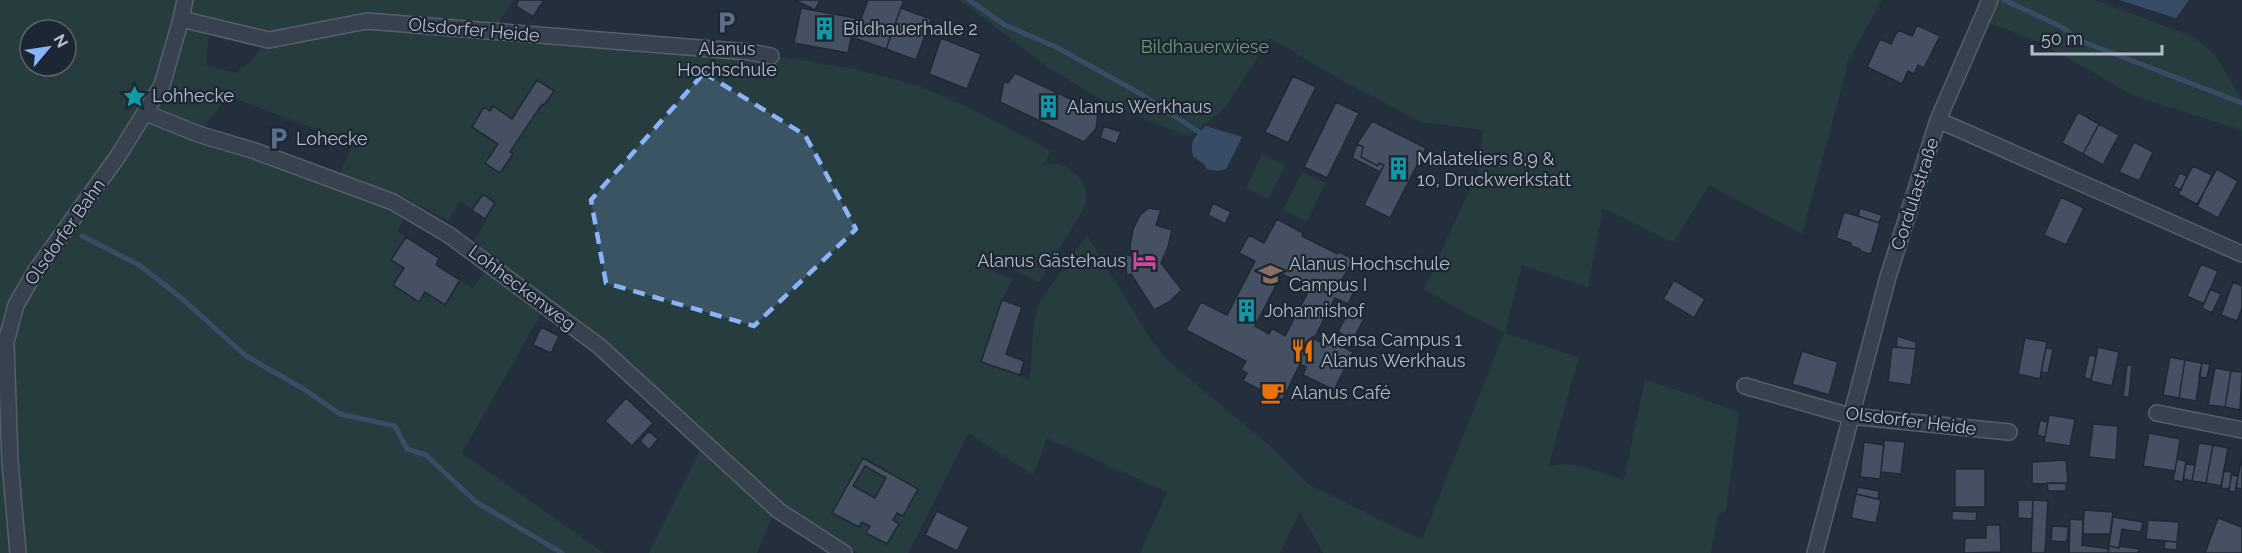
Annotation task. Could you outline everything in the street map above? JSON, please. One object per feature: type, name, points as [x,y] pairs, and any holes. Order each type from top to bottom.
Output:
[{"type":"street","name":"Olsdorfer Bahn","points":[[18,553],[9,440],[6,342],[16,305],[35,272],[146,113],[162,86],[185,0]]},
{"type":"street","points":[[1938,120],[1990,0]]},
{"type":"street","name":"Olsdorfer Heide","points":[[181,19],[269,40],[367,21],[749,52],[771,56]]},
{"type":"street","name":"Lohheckenweg","points":[[146,113],[198,134],[255,151],[393,202],[449,235],[599,346],[779,511],[844,553]]},
{"type":"street","name":"Cordulastraße","points":[[1815,553],[1888,277],[1938,120],[2242,254]]},
{"type":"street","name":"Olsdorfer Heide","points":[[1744,386],[1850,416],[2009,432]]},
{"type":"street","points":[[2157,413],[2242,430]]},
{"type":"highlighted area","points":[[704,73],[805,135],[856,229],[754,326],[606,283],[591,200]]},
{"type":"green space","name":"Bildhauerwiese","points":[[0,0],[513,0],[490,38],[749,52],[855,69],[916,85],[968,107],[1051,151],[1042,167],[1048,164],[1061,165],[1079,177],[1085,188],[1084,208],[1039,282],[988,258],[984,266],[1012,280],[1002,300],[981,362],[1029,379],[1033,329],[1040,301],[1087,235],[1151,340],[1167,360],[1270,446],[1309,485],[1422,540],[1504,333],[1424,290],[1479,168],[1483,130],[1421,122],[1337,78],[1270,38],[1225,108],[1189,137],[1107,103],[1050,69],[960,0],[1882,0],[1845,66],[1847,68],[1802,234],[1709,185],[1673,243],[1603,208],[1588,287],[1522,265],[1505,333],[1579,357],[1548,467],[1576,465],[1624,480],[1645,379],[1739,412],[1726,511],[1718,514],[1711,553],[1323,553],[1300,512],[1280,553],[1140,553],[1167,492],[1047,438],[1033,475],[969,433],[908,553],[858,553],[787,509],[773,514],[757,553],[649,553],[708,437],[628,360],[473,248],[487,220],[460,201],[448,221],[398,193],[393,202],[405,216],[397,231],[406,237],[391,260],[404,268],[393,285],[419,301],[425,292],[445,304],[460,280],[473,289],[485,271],[541,313],[462,453],[604,553],[0,553]],"holes":[[[210,26],[268,40],[252,60],[236,73],[206,66]],[[228,96],[353,143],[337,181],[198,134]]]},
{"type":"green space","points":[[1995,0],[2095,0],[2194,37],[2215,55],[2242,100],[2242,130],[2134,96],[2041,43],[1986,22]]},
{"type":"green space","points":[[1262,154],[1285,165],[1268,199],[1246,188]]},
{"type":"green space","points":[[1302,172],[1325,183],[1307,222],[1283,210]]},
{"type":"water","points":[[2119,0],[2189,0],[2176,18]]},
{"type":"water","points":[[1206,126],[1242,137],[1226,169],[1218,171],[1206,169],[1205,165],[1193,156],[1194,139]]},
{"type":"building","points":[[519,0],[544,0],[533,17],[516,6]]},
{"type":"building","points":[[795,0],[820,0],[815,10]]},
{"type":"building","points":[[868,0],[904,0],[886,49],[854,38]]},
{"type":"building","name":"Bildhauerhalle 2","points":[[801,8],[855,18],[848,53],[794,43]]},
{"type":"building","points":[[901,8],[931,19],[916,60],[886,49]]},
{"type":"building","points":[[1917,25],[1940,36],[1924,68],[1918,65],[1914,74],[1908,71],[1902,84],[1867,67],[1880,39],[1891,44],[1898,30],[1912,36]]},
{"type":"building","points":[[941,38],[981,54],[967,89],[929,74]]},
{"type":"building","name":"Alanus Werkhaus","points":[[1015,73],[1098,112],[1096,129],[1084,142],[1000,102],[1004,81],[1008,83]]},
{"type":"building","points":[[1293,76],[1316,87],[1288,143],[1265,132]]},
{"type":"building","points":[[537,80],[554,91],[544,105],[542,104],[510,152],[513,154],[500,173],[485,163],[498,144],[472,127],[484,107],[490,111],[493,106],[512,119]]},
{"type":"building","points":[[1336,102],[1359,113],[1327,178],[1304,167]]},
{"type":"building","points":[[2078,112],[2099,124],[2083,154],[2062,143]]},
{"type":"building","name":"Malateliers 8,9 & 10, Druckwerkstatt","points":[[1372,121],[1426,148],[1390,218],[1364,205],[1384,165],[1379,163],[1378,166],[1361,157],[1363,147],[1357,144]]},
{"type":"building","points":[[2099,124],[2119,135],[2103,165],[2083,154]]},
{"type":"building","points":[[1104,126],[1121,132],[1116,144],[1100,138]]},
{"type":"building","points":[[2134,142],[2153,152],[2139,181],[2119,172]]},
{"type":"building","points":[[1357,144],[1363,147],[1361,157],[1378,166],[1379,163],[1384,165],[1380,172],[1352,158]]},
{"type":"building","points":[[2193,166],[2212,175],[2198,205],[2178,194]]},
{"type":"building","points":[[2217,169],[2238,181],[2218,218],[2196,206]]},
{"type":"building","points":[[2180,173],[2187,176],[2181,190],[2173,186]]},
{"type":"building","points":[[483,194],[495,203],[485,219],[472,210]]},
{"type":"building","points":[[2061,197],[2084,208],[2066,245],[2044,235]]},
{"type":"building","points":[[1213,203],[1231,212],[1225,224],[1208,215]]},
{"type":"building","name":"Alanus Gästehaus","points":[[1149,208],[1161,210],[1156,225],[1172,230],[1161,263],[1182,290],[1169,302],[1154,310],[1131,274],[1127,276],[1124,254],[1131,256],[1130,245],[1133,229],[1140,215]]},
{"type":"building","points":[[1860,208],[1882,215],[1879,223],[1858,216]]},
{"type":"building","points":[[1844,212],[1880,223],[1871,254],[1860,251],[1851,246],[1851,243],[1836,238]]},
{"type":"building","name":"Johannishof","points":[[1277,219],[1303,233],[1302,236],[1338,254],[1339,252],[1354,259],[1342,280],[1356,288],[1348,304],[1335,298],[1314,339],[1320,342],[1323,336],[1353,352],[1334,390],[1303,375],[1306,367],[1300,364],[1282,401],[1243,381],[1247,373],[1241,370],[1246,361],[1186,330],[1201,302],[1227,315],[1255,261],[1239,253],[1249,235],[1264,243]],"holes":[[[1282,274],[1310,288],[1285,336],[1272,328],[1269,334],[1255,326]]]},
{"type":"building","points":[[406,237],[439,258],[436,265],[460,280],[445,305],[425,292],[419,302],[393,285],[404,268],[391,260]]},
{"type":"building","points":[[2201,264],[2218,271],[2204,304],[2187,296]]},
{"type":"building","points":[[1674,280],[1705,299],[1694,318],[1663,299]]},
{"type":"building","points":[[2233,282],[2242,286],[2242,308],[2237,321],[2221,315]]},
{"type":"building","points":[[2210,289],[2221,294],[2212,313],[2202,308]]},
{"type":"building","points":[[1002,300],[1022,307],[1006,354],[1024,361],[1020,375],[981,362]]},
{"type":"building","points":[[1350,309],[1365,317],[1353,340],[1338,332]]},
{"type":"building","points":[[541,327],[559,336],[551,353],[533,345]]},
{"type":"building","points":[[1897,336],[1916,342],[1916,349],[1896,347]]},
{"type":"building","points":[[2025,338],[2047,342],[2040,379],[2018,374]]},
{"type":"building","points":[[1892,347],[1916,349],[1911,385],[1888,382]]},
{"type":"building","points":[[2098,347],[2119,352],[2112,386],[2091,381]]},
{"type":"building","points":[[2046,348],[2053,349],[2048,373],[2041,372]]},
{"type":"building","points":[[1802,351],[1838,362],[1829,395],[1792,384]]},
{"type":"building","points":[[2089,355],[2096,356],[2091,379],[2084,378]]},
{"type":"building","points":[[2170,357],[2185,360],[2179,398],[2163,395]]},
{"type":"building","points":[[2185,360],[2202,363],[2196,401],[2179,398]]},
{"type":"building","points":[[2202,363],[2210,364],[2207,378],[2199,377]]},
{"type":"building","points":[[2127,365],[2132,365],[2129,397],[2123,397]]},
{"type":"building","points":[[2215,368],[2231,371],[2225,407],[2208,405]]},
{"type":"building","points":[[2231,371],[2242,372],[2240,410],[2225,407]]},
{"type":"building","points":[[626,398],[653,423],[632,446],[605,421]]},
{"type":"building","points":[[2049,415],[2075,419],[2070,446],[2044,442]]},
{"type":"building","points":[[2040,420],[2048,422],[2045,437],[2037,435]]},
{"type":"building","points":[[2093,424],[2118,426],[2116,460],[2089,457]]},
{"type":"building","points":[[649,431],[658,439],[649,450],[640,441]]},
{"type":"building","points":[[2149,433],[2180,439],[2175,471],[2143,466]]},
{"type":"building","points":[[1884,440],[1905,442],[1901,474],[1881,472]]},
{"type":"building","points":[[1864,442],[1884,445],[1880,479],[1860,477]]},
{"type":"building","points":[[2199,443],[2213,445],[2206,483],[2192,481]]},
{"type":"building","points":[[2213,445],[2228,448],[2221,486],[2206,483]]},
{"type":"building","points":[[2242,456],[2242,489],[2236,488]]},
{"type":"building","points":[[863,458],[918,489],[903,516],[897,513],[893,520],[899,524],[887,544],[866,533],[870,526],[862,522],[859,527],[832,513]],"holes":[[[865,466],[886,478],[875,498],[853,486]]]},
{"type":"building","points":[[2177,459],[2186,461],[2183,482],[2173,480]]},
{"type":"building","points":[[2066,460],[2068,483],[2032,484],[2032,462]]},
{"type":"building","points":[[2186,464],[2195,465],[2192,481],[2183,479]]},
{"type":"building","points":[[1955,469],[1985,469],[1985,507],[1955,507]]},
{"type":"building","points":[[2224,471],[2232,472],[2229,489],[2221,488]]},
{"type":"building","points":[[2231,475],[2238,476],[2235,492],[2229,491]]},
{"type":"building","points":[[2047,483],[2066,483],[2066,491],[2048,491]]},
{"type":"building","points":[[1858,487],[1879,491],[1878,499],[1856,494]]},
{"type":"building","points":[[1856,494],[1881,500],[1876,523],[1851,518]]},
{"type":"building","points":[[2018,500],[2033,500],[2032,519],[2018,518]]},
{"type":"building","points":[[2033,500],[2048,501],[2045,553],[2031,553]]},
{"type":"building","points":[[2084,510],[2113,512],[2110,534],[2083,534]]},
{"type":"building","points":[[937,511],[969,527],[957,551],[925,535]]},
{"type":"building","points":[[1952,511],[1977,512],[1976,521],[1952,520]]},
{"type":"building","points":[[2113,517],[2143,522],[2141,532],[2122,529],[2119,548],[2109,546]]},
{"type":"building","points":[[2218,518],[2242,527],[2242,553],[2205,553]]},
{"type":"building","points":[[2070,519],[2083,520],[2082,545],[2109,549],[2108,553],[2069,553]]},
{"type":"building","points":[[2148,520],[2179,522],[2177,542],[2146,539]]},
{"type":"building","points":[[1986,525],[2000,525],[2001,552],[1964,553],[1965,538],[1986,538]]},
{"type":"building","points":[[2052,526],[2068,527],[2067,542],[2051,541]]},
{"type":"building","points":[[2165,541],[2177,542],[2177,550],[2164,549]]},
{"type":"building","points":[[2109,546],[2139,549],[2138,553],[2108,553]]},
{"type":"waterway","points":[[969,0],[1005,25],[1056,47],[1141,94],[1199,132]]},
{"type":"waterway","points":[[2004,0],[2060,26],[2081,41],[2242,103]]},
{"type":"waterway","points":[[82,236],[139,265],[179,296],[246,356],[302,388],[340,414],[395,426],[407,449],[426,455],[476,502],[562,553]]},
{"type":"place","name":"Alanus Hochschule","points":[[727,23]]},
{"type":"place","name":"Bildhauerhalle 2","points":[[825,29]]},
{"type":"place","name":"Lohhecke","points":[[134,96]]},
{"type":"place","name":"Alanus Werkhaus","points":[[1049,107]]},
{"type":"place","name":"Lohecke","points":[[278,139]]},
{"type":"place","name":"Malateliers 8,9 & 10, Druckwerkstatt","points":[[1399,169]]},
{"type":"place","name":"Alanus Gästehaus","points":[[1144,261]]},
{"type":"place","name":"Alanus Hochschule Campus I","points":[[1271,274]]},
{"type":"place","name":"Johannishof","points":[[1246,311]]},
{"type":"place","name":"Mensa Campus 1 Alanus Werkhaus","points":[[1303,350]]},
{"type":"place","name":"Alanus Café","points":[[1273,393]]}]
